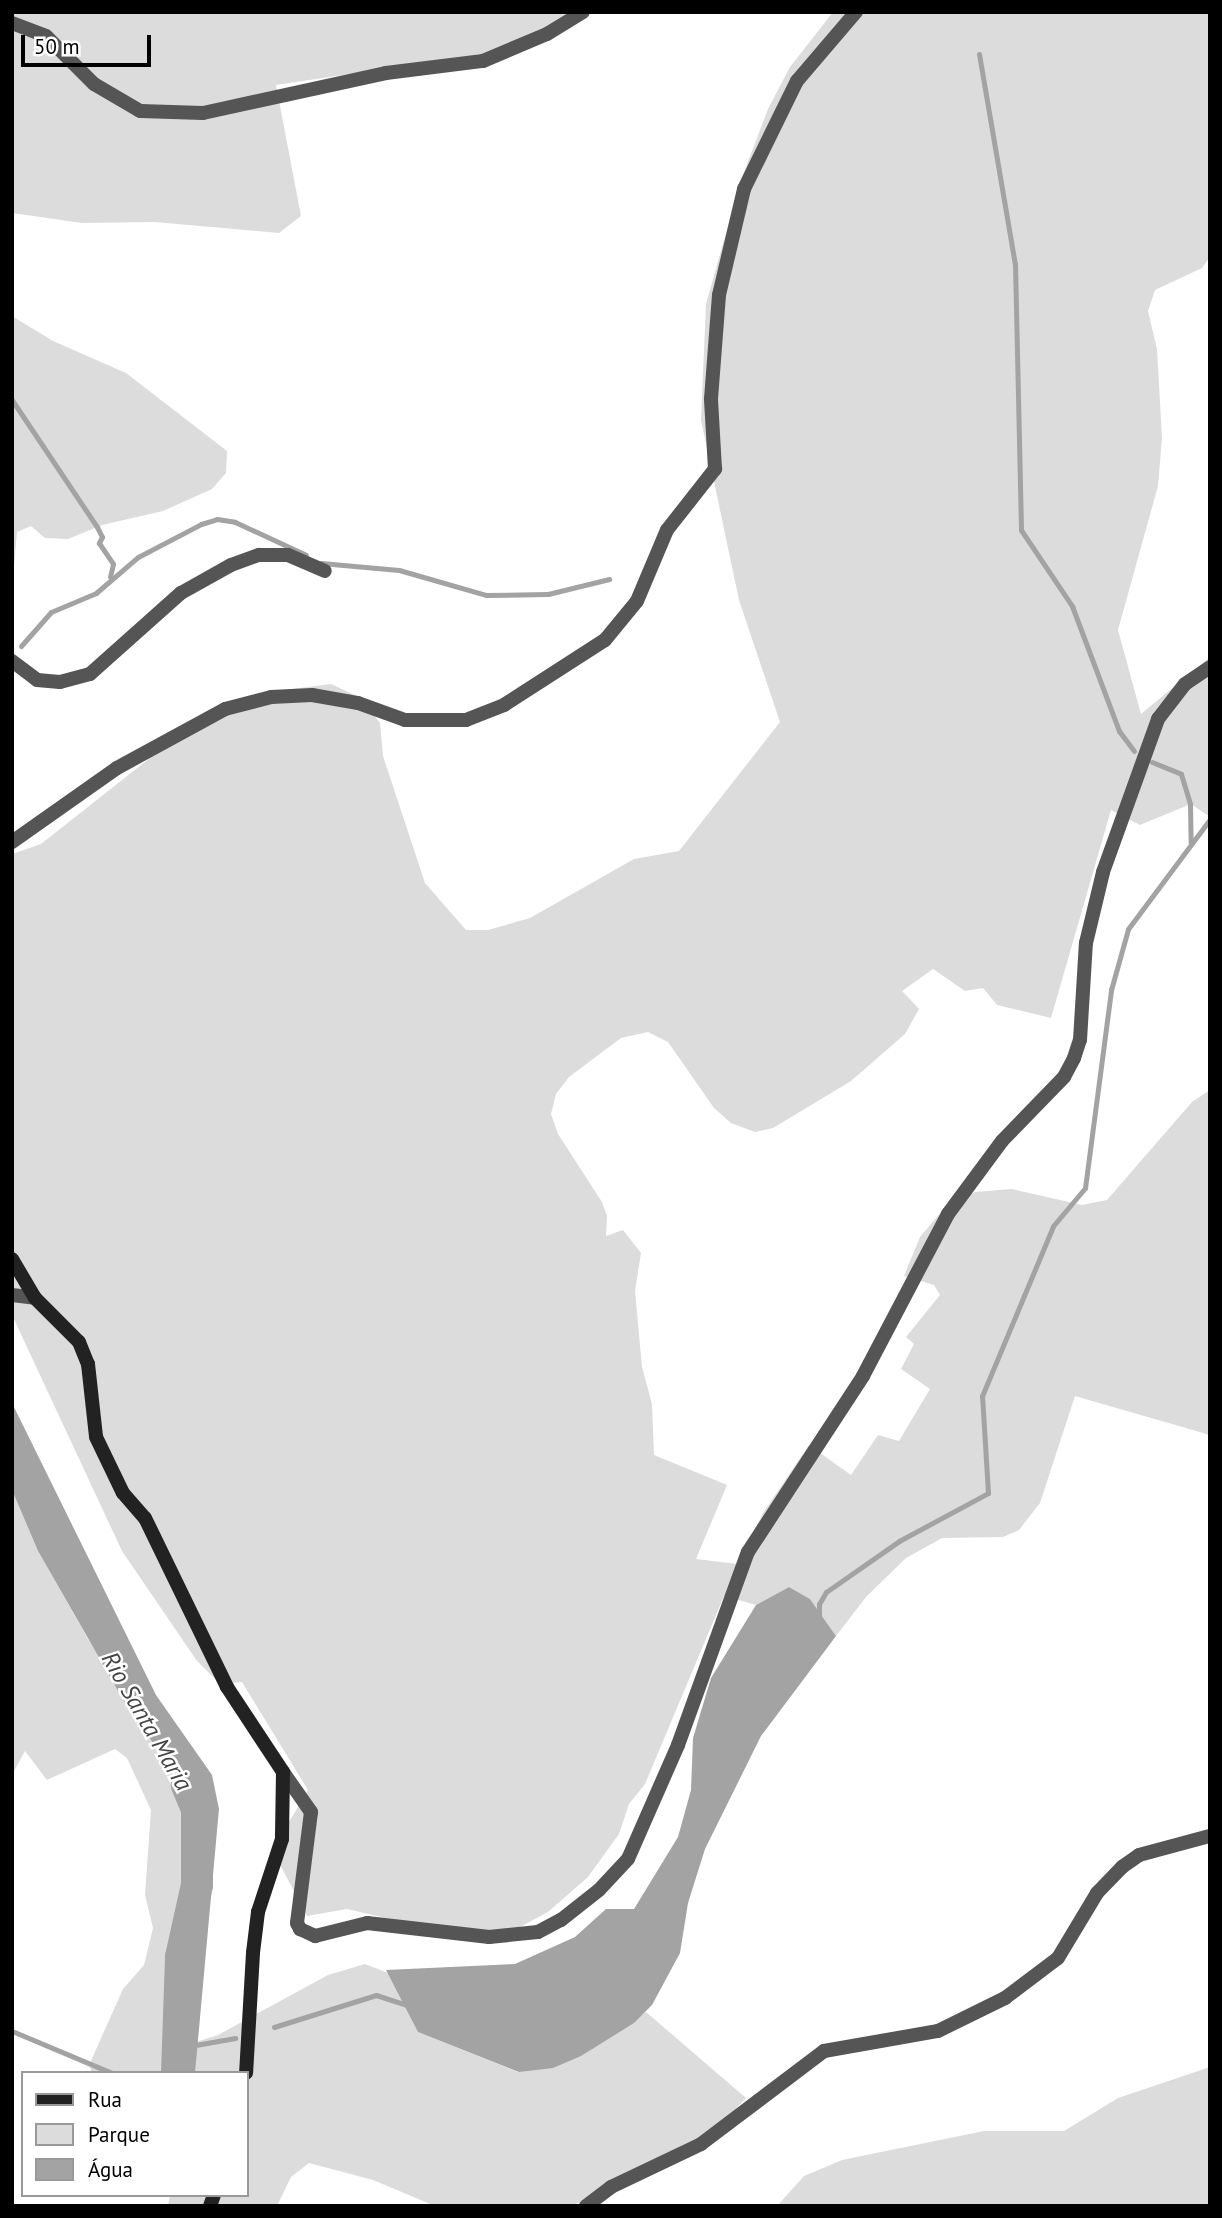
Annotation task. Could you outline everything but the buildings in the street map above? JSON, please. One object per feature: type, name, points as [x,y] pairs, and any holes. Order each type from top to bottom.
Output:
[{"type":"street","points":[[12,23],[46,36],[94,84],[140,111],[203,113],[386,74],[483,61],[537,39],[583,12]]},
{"type":"street","points":[[12,842],[117,768],[225,709],[271,697],[312,695],[358,703],[405,720],[466,720],[504,705],[605,640],[637,601],[667,530],[715,469],[711,399],[719,295],[744,189],[797,81],[856,12]]},
{"type":"street","points":[[12,661],[37,680],[60,682],[90,674],[181,593],[231,565],[258,555],[288,555],[325,571]]},
{"type":"street","points":[[12,1259],[35,1298],[79,1342],[90,1375],[96,1437],[124,1493],[145,1518],[227,1687],[311,1812],[297,1923],[315,1936],[367,1923],[489,1937],[538,1932],[561,1920],[599,1889],[628,1859],[678,1745],[747,1552],[863,1376],[948,1214],[1002,1141],[1064,1077],[1080,1040],[1086,943],[1103,872],[1158,719],[1185,684],[1210,667]]},
{"type":"street","points":[[12,1295],[35,1298]]},
{"type":"street","points":[[246,2071],[256,1933],[282,1839],[283,1772]]},
{"type":"street","points":[[586,2206],[611,2187],[701,2144],[824,2051],[938,2031],[1005,1998],[1058,1958],[1097,1893],[1122,1867],[1161,1847],[1210,1836]]},
{"type":"green space","points":[[12,12],[569,12],[550,27],[490,53],[276,85],[301,216],[279,233],[155,222],[82,223],[12,213]]},
{"type":"green space","points":[[833,12],[1210,12],[1210,257],[1202,268],[1155,290],[1148,311],[1157,349],[1162,438],[1158,486],[1118,630],[1141,714],[1210,657],[1210,817],[1191,804],[1140,825],[1111,810],[1051,1018],[997,1005],[983,988],[965,991],[933,969],[902,991],[919,1009],[905,1034],[851,1081],[773,1128],[755,1132],[731,1123],[714,1108],[668,1042],[648,1032],[621,1038],[569,1077],[556,1094],[551,1114],[558,1134],[602,1202],[607,1216],[606,1236],[623,1230],[641,1253],[635,1291],[642,1367],[652,1404],[654,1455],[727,1485],[696,1559],[737,1564],[763,1513],[809,1445],[851,1475],[878,1435],[899,1441],[930,1389],[901,1369],[914,1344],[906,1337],[940,1295],[934,1285],[904,1276],[920,1237],[941,1212],[975,1192],[1012,1189],[1082,1205],[1107,1200],[1192,1102],[1210,1090],[1210,1435],[1075,1396],[1040,1503],[1019,1530],[1003,1537],[942,1538],[906,1558],[866,1597],[836,1636],[810,1599],[789,1587],[756,1605],[724,1596],[645,1784],[629,1804],[619,1834],[588,1877],[548,1912],[507,1934],[394,1920],[347,1909],[307,1916],[276,1857],[286,1827],[308,1790],[242,1682],[220,1684],[197,1661],[122,1551],[12,1315],[12,854],[41,844],[179,735],[276,691],[331,684],[361,698],[380,723],[383,756],[425,883],[466,930],[488,930],[530,918],[634,859],[679,851],[780,722],[739,600],[701,420],[706,304],[741,180],[768,109],[790,67]]},
{"type":"green space","points":[[12,316],[53,341],[126,373],[227,451],[226,473],[212,489],[163,511],[102,525],[68,539],[45,538],[31,526],[17,532],[12,589]]},
{"type":"green space","points":[[12,1490],[38,1551],[88,1639],[196,1810],[198,1875],[172,2020],[171,2071],[91,2071],[90,2063],[123,1989],[144,1965],[153,1928],[145,1895],[151,1810],[127,1758],[115,1749],[47,1780],[25,1751],[12,1775]]},
{"type":"green space","points":[[365,1964],[393,1975],[418,2032],[518,2072],[581,2056],[646,2012],[746,2098],[703,2143],[642,2180],[570,2206],[435,2206],[373,2180],[309,2163],[291,2177],[277,2206],[168,2206],[170,2197],[248,2197],[248,2071],[195,2071],[196,2042],[218,2035],[328,1975]]},
{"type":"green space","points":[[1210,2067],[1210,2206],[777,2206],[804,2176],[842,2160],[984,2131],[1064,2131],[1118,2098]]},
{"type":"water","points":[[12,1403],[156,1695],[212,1775],[219,1809],[195,2071],[171,2071],[172,2020],[198,1875],[196,1810],[173,1769],[132,1715],[38,1551],[12,1490]]},
{"type":"water","points":[[789,1587],[810,1599],[836,1636],[761,1736],[705,1849],[688,1903],[680,1953],[652,2005],[634,2023],[581,2056],[553,2068],[519,2072],[418,2032],[386,1970],[515,1964],[575,1937],[606,1909],[634,1909],[678,1837],[691,1790],[693,1738],[711,1678],[756,1605]]},
{"type":"waterway","points":[[979,54],[1015,264],[1021,530],[1072,606],[1119,731],[1134,751]]},
{"type":"waterway","points":[[12,400],[97,527],[102,537],[99,543],[113,564],[110,577]]},
{"type":"waterway","points":[[21,646],[51,612],[96,593],[138,557],[201,524],[217,519],[235,522],[306,555]]},
{"type":"waterway","points":[[321,563],[399,570],[486,595],[548,594],[609,579]]},
{"type":"waterway","points":[[1152,762],[1181,774],[1190,804],[1191,843]]},
{"type":"waterway","points":[[819,1616],[819,1604],[826,1592],[899,1541],[988,1493],[982,1396],[1053,1226],[1085,1188],[1111,990],[1128,929],[1210,819]]},
{"type":"waterway","name":"Rio Santa Maria","points":[[177,2071],[181,1957],[197,1885],[197,1809],[187,1785]]},
{"type":"waterway","points":[[274,2027],[376,1995],[410,2006]]},
{"type":"waterway","points":[[12,2031],[107,2071]]},
{"type":"waterway","points":[[190,2046],[235,2038]]}]
